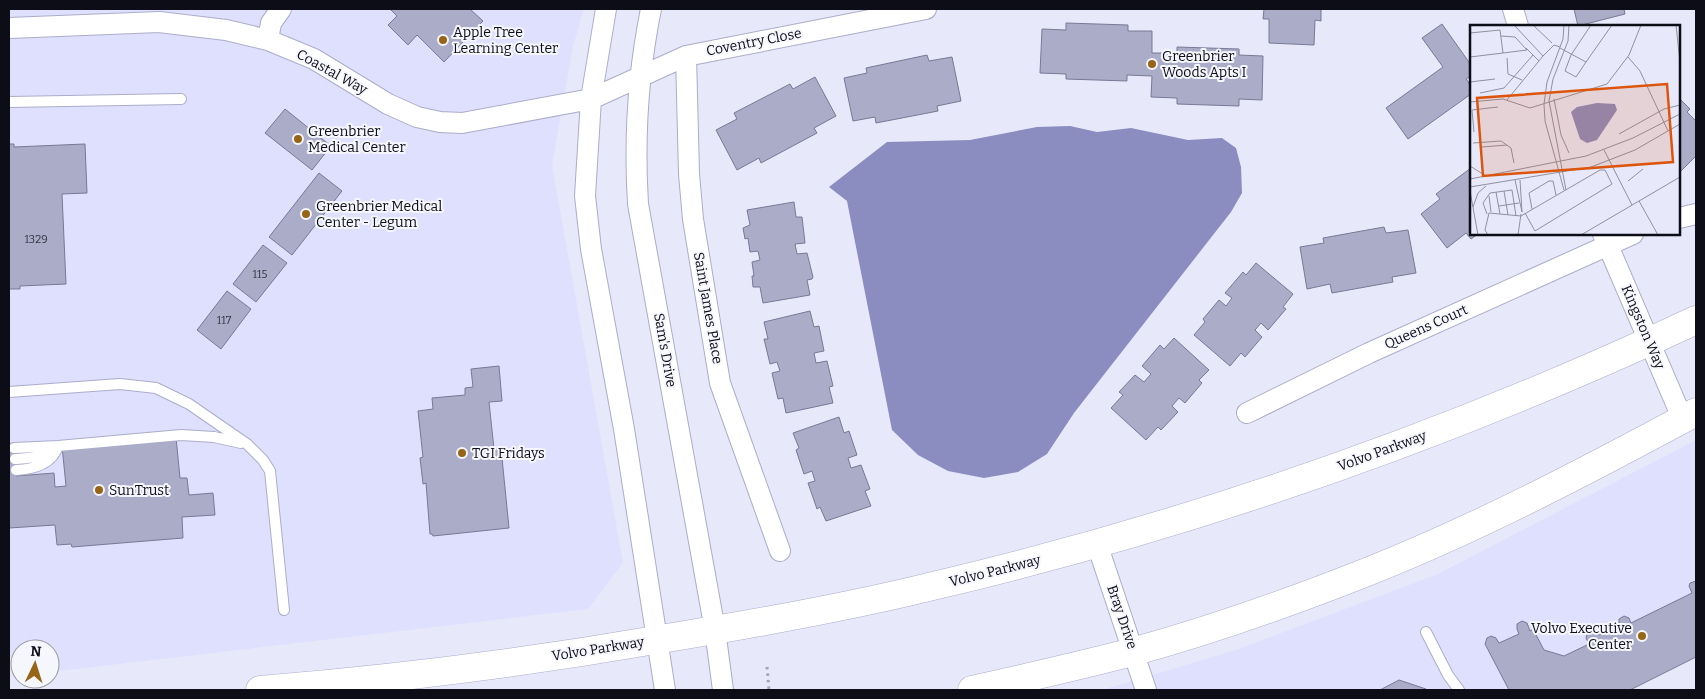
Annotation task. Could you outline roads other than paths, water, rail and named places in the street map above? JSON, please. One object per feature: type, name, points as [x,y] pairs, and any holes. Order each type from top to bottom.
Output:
[{"type":"main road","name":"Volvo Parkway","points":[[260,690],[475,667],[657,640],[782,619],[931,587],[1097,544],[1212,509],[1368,456],[1514,400],[1650,342],[1696,320]]},
{"type":"main road","points":[[972,690],[1133,651],[1287,602],[1457,534],[1540,495],[1690,416]]},
{"type":"street","points":[[268,40],[271,23],[281,9]]},
{"type":"street","points":[[606,9],[590,99],[585,196],[591,249],[624,429],[665,690]]},
{"type":"street","name":"Sam's Drive","points":[[651,9],[641,76],[636,166],[638,204],[715,630],[723,690]]},
{"type":"street","name":"Coventry Close","points":[[590,99],[686,56],[926,9]]},
{"type":"street","points":[[1513,9],[1518,25]]},
{"type":"street","name":"Coastal Way","points":[[9,28],[159,22],[226,30],[268,40],[314,59],[388,104],[417,117],[440,122],[462,122],[590,99]]},
{"type":"street","name":"Saint James Place","points":[[686,56],[689,174],[693,219],[720,383],[780,550]]},
{"type":"street","points":[[1680,218],[1696,214]]},
{"type":"street","points":[[1605,239],[1627,235]]},
{"type":"street","name":"Kingston Way","points":[[1605,239],[1650,342],[1690,416]]},
{"type":"street","name":"Queens Court","points":[[1247,413],[1605,239]]},
{"type":"street","name":"Bray Drive","points":[[1097,544],[1146,690]]},
{"type":"lane","points":[[9,102],[181,99]]},
{"type":"lane","points":[[9,392],[120,384],[156,388],[189,404],[247,444],[263,460],[270,471],[284,610]]},
{"type":"lane","points":[[14,448],[181,436],[214,437],[247,444]]},
{"type":"lane","points":[[15,459],[52,452],[58,446]]},
{"type":"lane","points":[[16,470],[40,466],[52,456],[58,446]]},
{"type":"lane","points":[[1426,632],[1448,675],[1459,690]]},
{"type":"lane","points":[[1448,675],[1451,690]]},
{"type":"water","points":[[1070,126],[1097,132],[1131,128],[1188,140],[1222,138],[1236,148],[1241,167],[1242,193],[1231,212],[1074,413],[1047,454],[1018,472],[984,478],[948,471],[918,455],[892,430],[847,201],[829,187],[887,142],[970,140],[1037,127]]},
{"type":"place","name":"Apple Tree Learning Center","points":[[443,40]]},
{"type":"place","name":"Greenbrier Woods Apts I","points":[[1152,64]]},
{"type":"place","name":"Greenbrier Medical Center","points":[[298,139]]},
{"type":"place","name":"Greenbrier Medical Center - Legum","points":[[306,214]]},
{"type":"place","name":"TGI Fridays","points":[[462,453]]},
{"type":"place","name":"SunTrust","points":[[99,490]]},
{"type":"place","name":"Volvo Executive Center","points":[[1642,636]]}]
